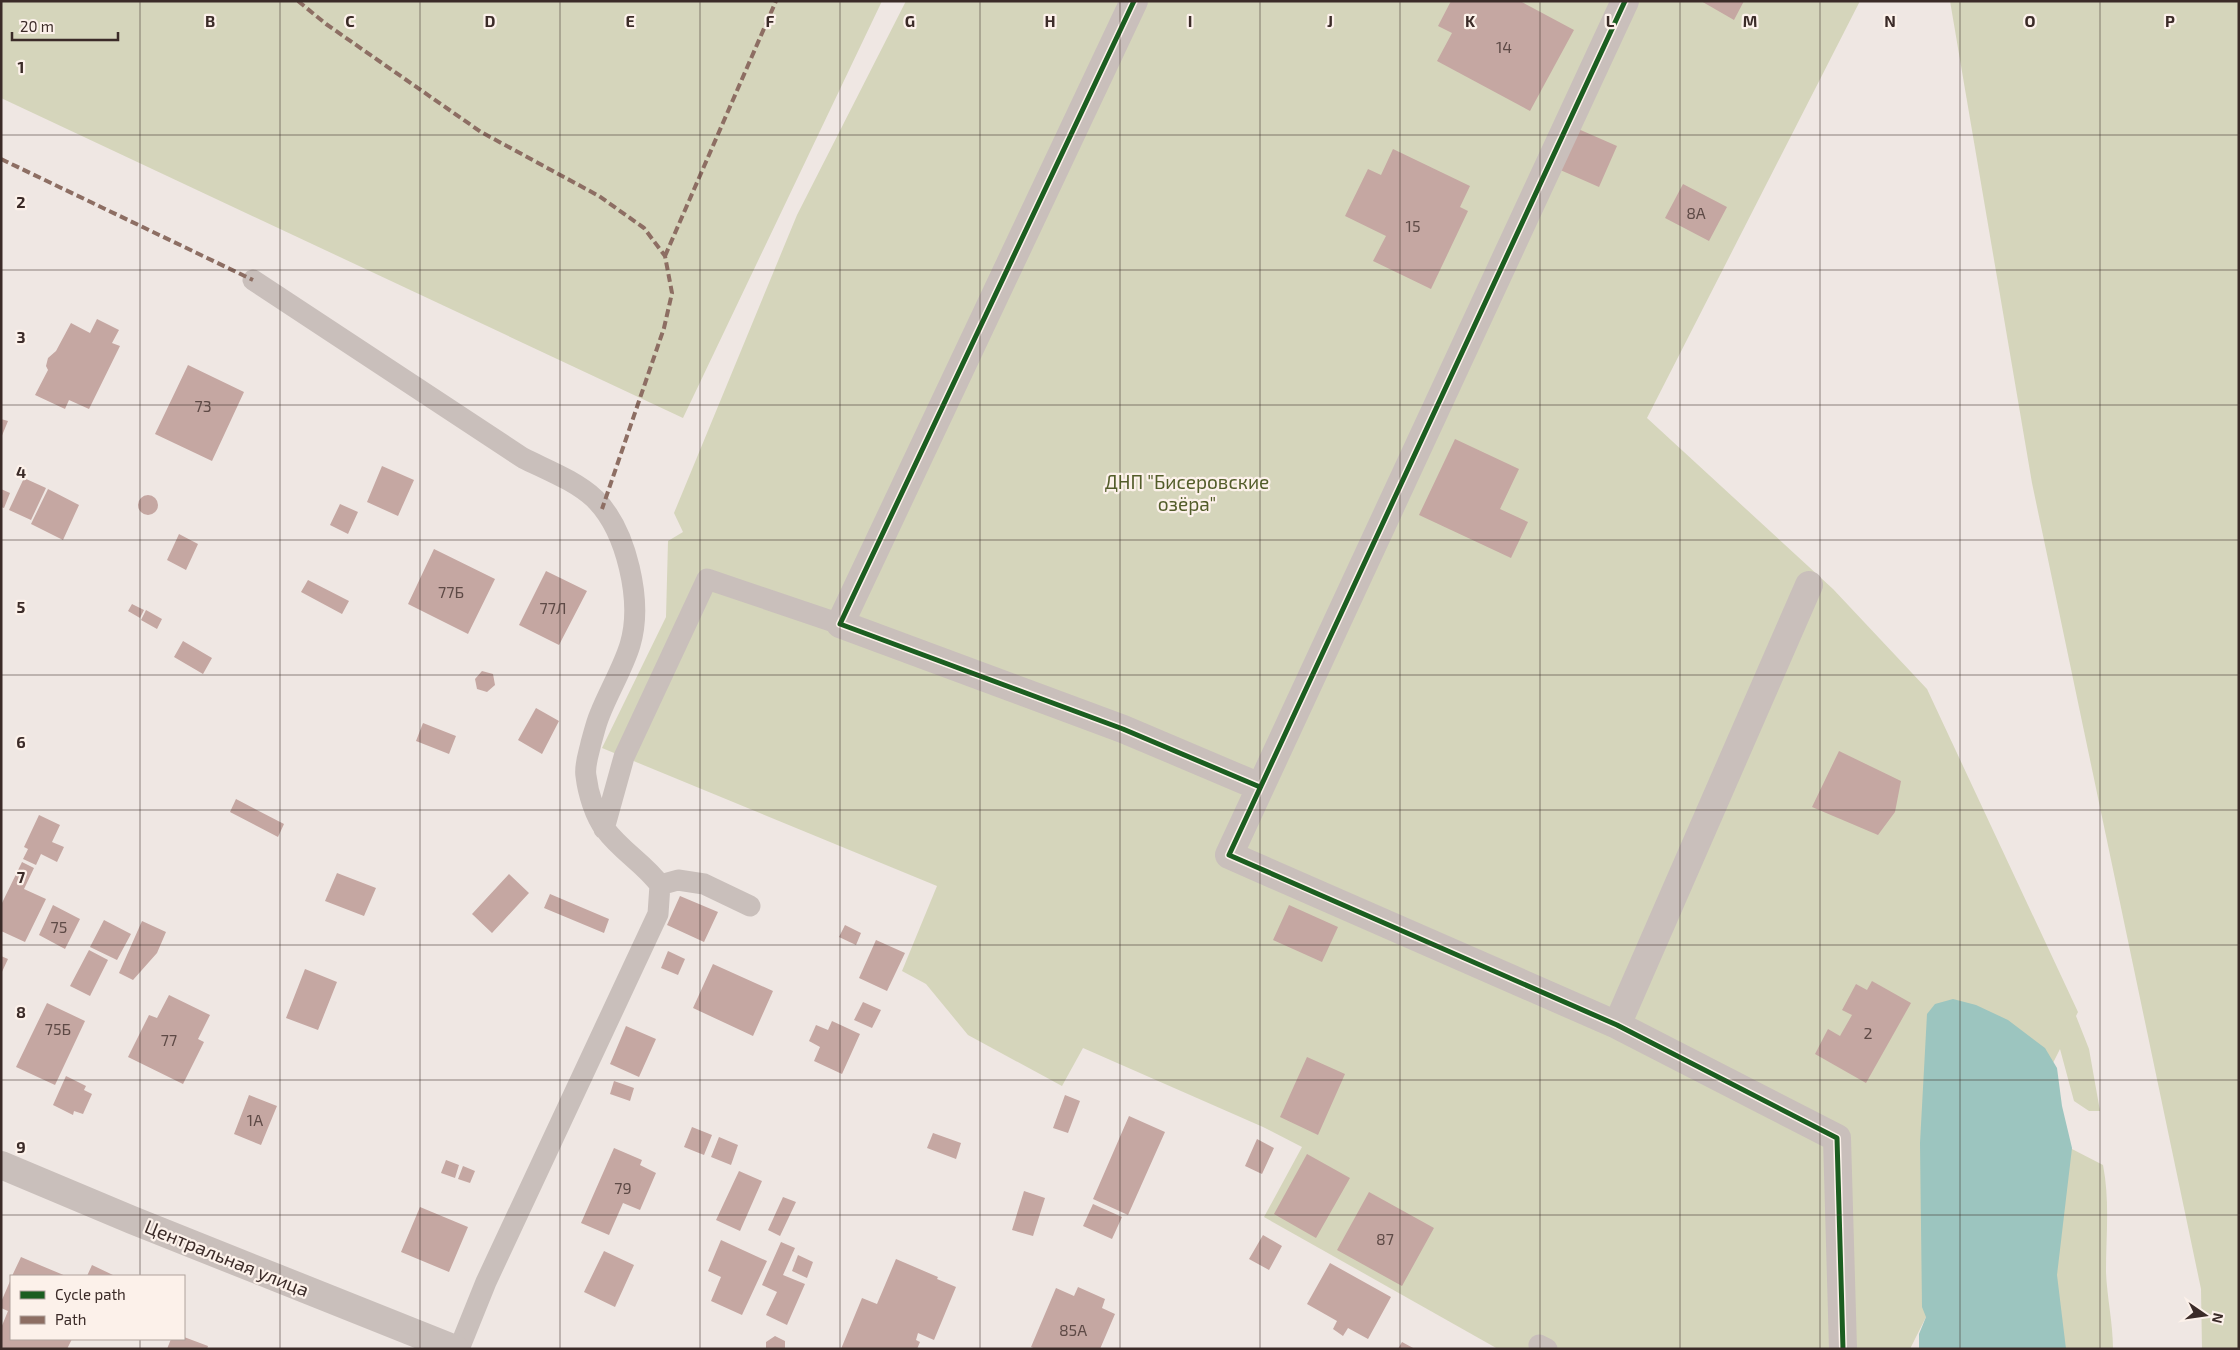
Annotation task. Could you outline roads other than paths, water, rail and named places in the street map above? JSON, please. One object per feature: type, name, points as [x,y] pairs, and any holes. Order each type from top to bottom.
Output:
[{"type":"street","points":[[1134,1],[840,624],[1124,730],[1260,788]]},
{"type":"street","points":[[1625,1],[1229,855],[1617,1024],[1836,1138],[1843,1349]]},
{"type":"street","points":[[1617,1024],[1809,585]]},
{"type":"street","name":"Центральная улица","points":[[1,1165],[132,1220],[455,1349]]},
{"type":"lane","points":[[252,280],[523,458],[569,481],[595,499],[609,518],[620,538],[629,566],[634,613],[630,644],[599,715],[585,775],[592,803],[604,829],[652,874],[660,886],[658,914],[486,1282],[459,1349]]},
{"type":"lane","points":[[604,829],[624,758],[707,579],[840,624]]},
{"type":"lane","points":[[660,886],[678,880],[704,884],[750,906]]},
{"type":"water","points":[[1953,999],[1976,1005],[2008,1020],[2045,1048],[2057,1068],[2062,1106],[2072,1148],[2057,1275],[2066,1349],[1919,1349],[1919,1334],[1926,1317],[1922,1307],[1920,1143],[1927,1014],[1935,1004]]},
{"type":"park label","name":"ДНП \"Бисеровские озёра\"","points":[[1187,493]]}]
